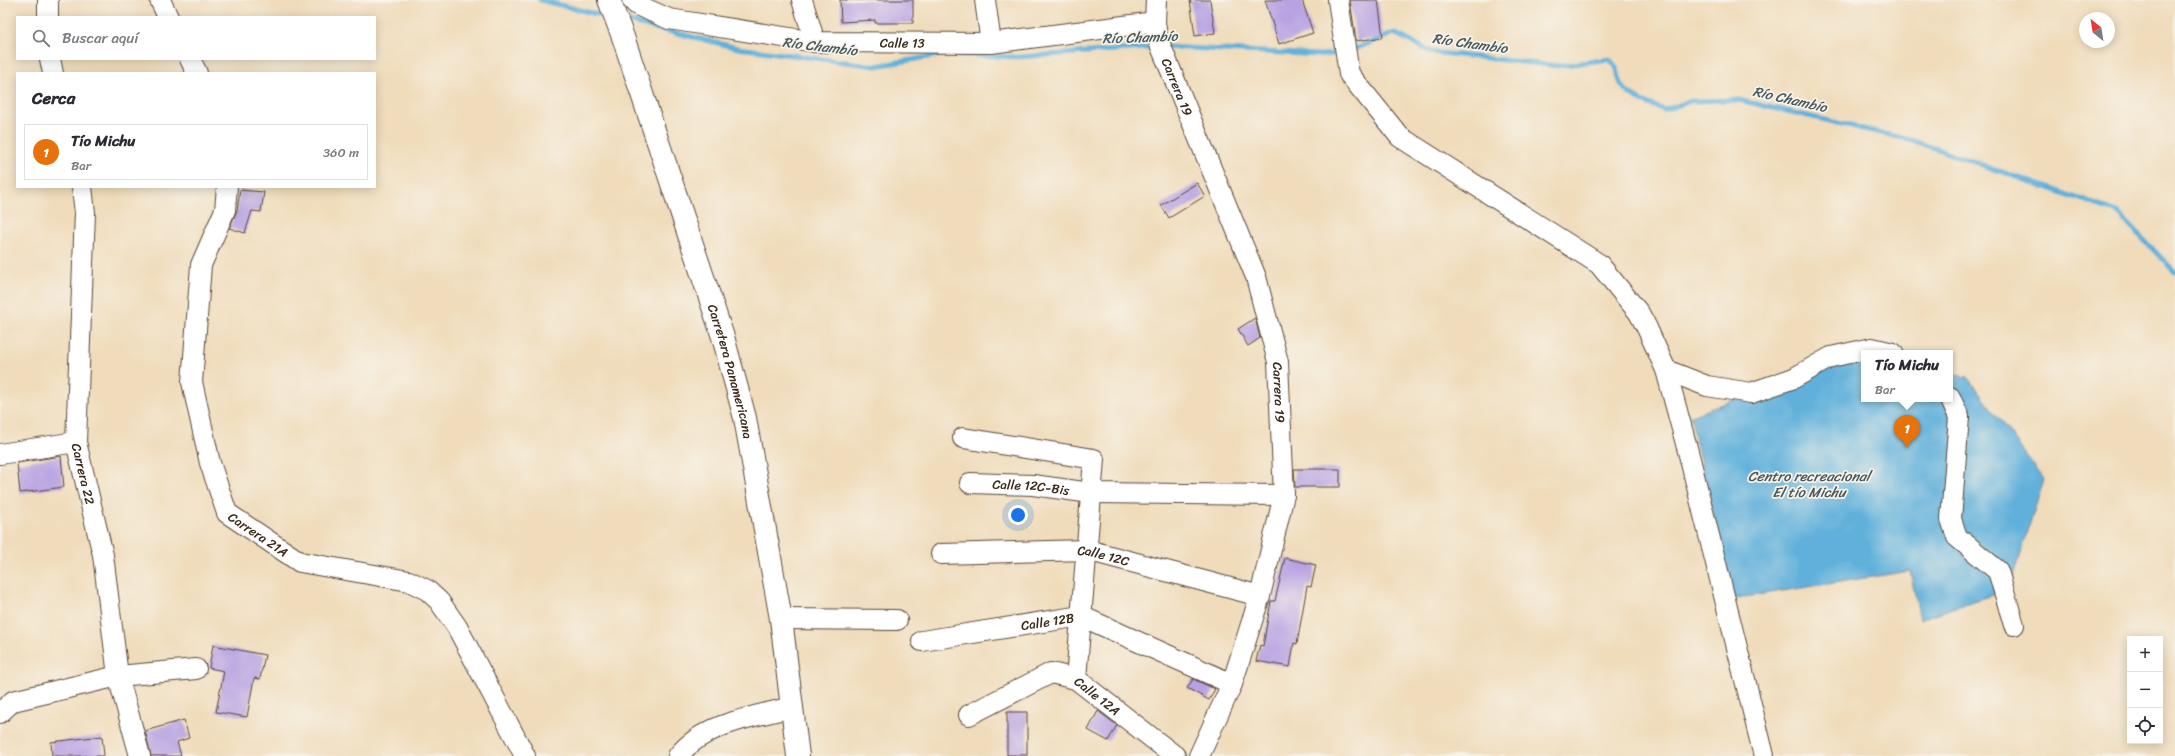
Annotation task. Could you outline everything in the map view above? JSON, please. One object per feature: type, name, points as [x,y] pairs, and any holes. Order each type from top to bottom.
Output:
[{"type":"highway","name":"Carretera Panamericana","points":[[609,1],[623,37],[723,337],[745,418],[781,619],[798,756]]},
{"type":"street","points":[[48,0],[48,16]]},
{"type":"street","points":[[160,0],[168,16]]},
{"type":"street","name":"Calle 13","points":[[632,0],[637,5],[669,19],[815,42],[991,43],[1156,30]]},
{"type":"street","points":[[802,0],[815,42]]},
{"type":"street","points":[[985,0],[991,43]]},
{"type":"street","points":[[1156,0],[1156,30]]},
{"type":"street","points":[[1338,0],[1349,74],[1400,136],[1600,264],[1639,313],[1666,370],[1691,462],[1764,756]]},
{"type":"street","name":"Carrera 19","points":[[1156,30],[1164,56],[1256,277],[1278,362],[1284,495],[1260,596],[1232,684],[1199,756]]},
{"type":"street","points":[[50,60],[53,72]]},
{"type":"street","points":[[190,60],[196,72]]},
{"type":"street","name":"Carrera 22","points":[[82,188],[85,213],[76,442],[103,555],[118,676],[140,756]]},
{"type":"street","name":"Carrera 21A","points":[[227,188],[225,210],[201,266],[192,382],[210,463],[227,513],[300,562],[409,581],[427,590],[439,601],[457,628],[525,756]]},
{"type":"street","points":[[1863,350],[1872,348],[1880,350]]},
{"type":"street","points":[[1666,370],[1707,386],[1751,393],[1794,378],[1831,357],[1861,350]]},
{"type":"street","points":[[1952,402],[1959,417],[1951,519],[1957,537],[1998,571],[2014,625]]},
{"type":"street","points":[[963,438],[1094,459],[1076,679]]},
{"type":"street","points":[[0,454],[76,442]]},
{"type":"street","name":"Calle 12C-Bis","points":[[970,483],[1033,485],[1091,492],[1284,495]]},
{"type":"street","name":"Calle 12C","points":[[941,554],[1087,550],[1260,596]]},
{"type":"street","name":"Calle 12B","points":[[922,641],[1081,616],[1232,684]]},
{"type":"street","points":[[781,619],[897,620]]},
{"type":"street","points":[[0,713],[13,702],[118,676],[196,669]]},
{"type":"street","name":"Calle 12A","points":[[969,715],[1051,673],[1076,679],[1175,756]]},
{"type":"street","points":[[678,756],[687,745],[709,731],[792,707]]},
{"type":"water","name":"Centro recreacional El tío Michu","points":[[1857,355],[1861,356],[1861,402],[1953,402],[1953,375],[1967,377],[2044,479],[2010,589],[1920,619],[1910,571],[1732,599],[1690,416]]},
{"type":"building","points":[[840,0],[913,0],[913,23],[875,23],[875,20],[841,22]]},
{"type":"building","points":[[1190,0],[1210,0],[1215,33],[1195,36]]},
{"type":"building","points":[[1265,0],[1302,0],[1313,33],[1279,44]]},
{"type":"building","points":[[1350,0],[1378,0],[1383,37],[1356,41]]},
{"type":"building","points":[[1197,183],[1205,196],[1169,218],[1161,205]]},
{"type":"building","points":[[240,190],[264,192],[261,212],[252,211],[245,233],[229,228],[237,211]]},
{"type":"building","points":[[1255,318],[1260,338],[1248,346],[1238,329]]},
{"type":"building","points":[[61,456],[64,487],[20,493],[17,463]]},
{"type":"building","points":[[1294,469],[1340,469],[1340,487],[1295,487]]},
{"type":"building","points":[[1285,558],[1316,565],[1311,587],[1307,586],[1297,644],[1294,643],[1290,667],[1256,661],[1260,645],[1263,646],[1271,601],[1275,601]]},
{"type":"building","points":[[213,645],[265,655],[260,679],[254,678],[247,717],[216,712],[224,671],[209,668]]},
{"type":"building","points":[[1193,679],[1215,689],[1209,700],[1187,688]]},
{"type":"building","points":[[1098,711],[1117,725],[1108,741],[1088,730]]},
{"type":"building","points":[[1007,712],[1027,712],[1027,755],[1007,755]]},
{"type":"building","points":[[184,720],[189,738],[177,742],[181,756],[151,756],[145,731]]},
{"type":"building","points":[[102,736],[104,756],[52,756],[51,742]]},
{"type":"waterway","name":"Río Chambío","points":[[540,0],[609,17]]},
{"type":"waterway","name":"Río Chambío","points":[[623,20],[738,48],[876,66],[945,54],[1018,57],[1157,47]]},
{"type":"waterway","name":"Río Chambío","points":[[1350,51],[1394,33],[1431,52],[1558,66],[1609,59],[1617,69],[1619,80],[1629,94],[1664,110],[1691,101],[1739,100],[1911,140],[2117,212],[2175,272]]},
{"type":"waterway","name":"Río Chambío","points":[[1167,47],[1320,55],[1342,53]]},
{"type":"place","name":"Tío Michu","points":[[1907,448]]}]
